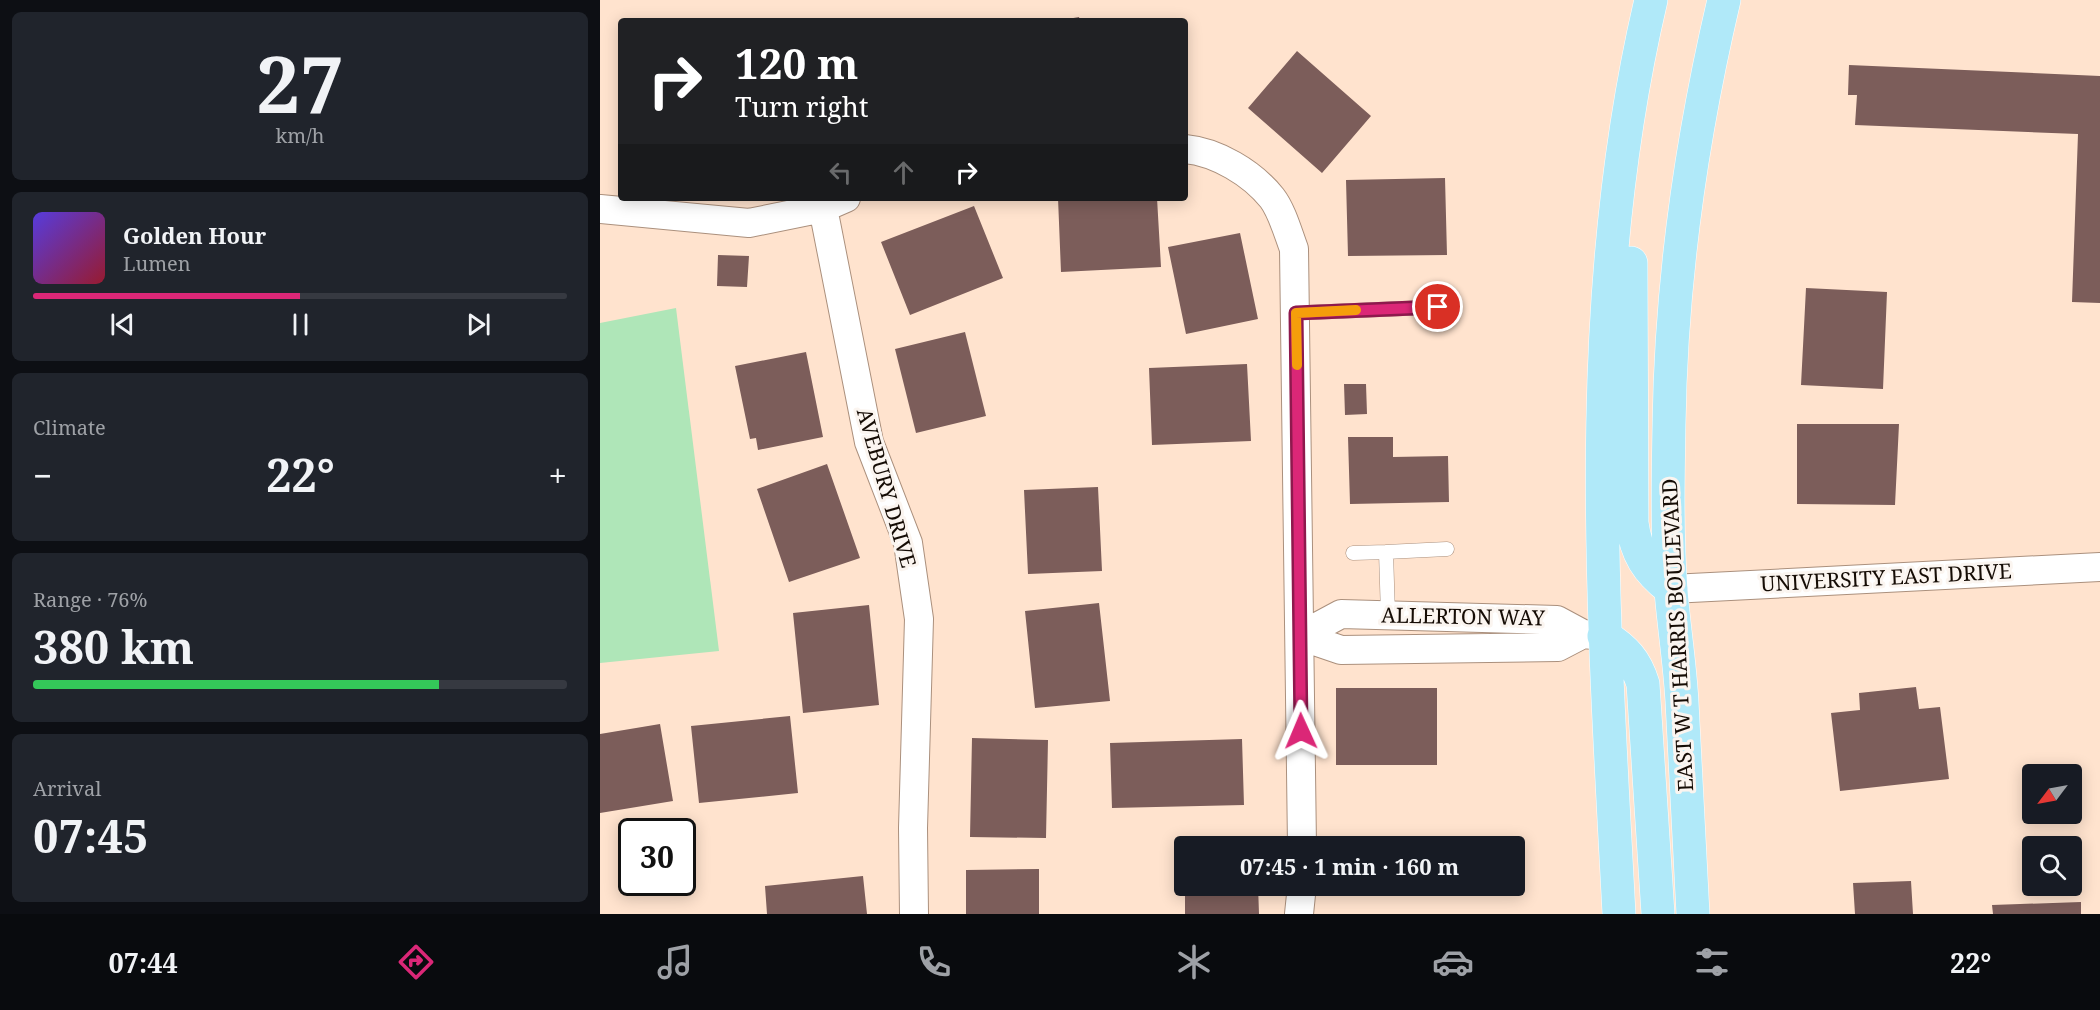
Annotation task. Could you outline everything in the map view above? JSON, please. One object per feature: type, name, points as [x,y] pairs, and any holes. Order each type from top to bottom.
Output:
[{"type":"main road","points":[[1619,914],[1593,635],[1606,305],[1624,133],[1651,0]]},
{"type":"main road","name":"EAST W T HARRIS BOULEVARD","points":[[1693,914],[1682,699],[1671,589],[1669,426],[1676,273],[1704,85],[1724,0]]},
{"type":"main road","points":[[1624,133],[1632,225],[1629,308],[1632,523],[1639,555],[1656,578],[1671,589]]},
{"type":"main road","points":[[1593,635],[1623,648],[1633,660],[1643,684],[1658,914]]},
{"type":"street","points":[[1188,149],[1196,150],[1237,167],[1273,199],[1294,249],[1302,836]]},
{"type":"street","name":"AVEBURY DRIVE","points":[[600,209],[749,223],[835,203],[869,442],[908,543],[919,619],[913,828],[914,914]]},
{"type":"street","name":"UNIVERSITY EAST DRIVE","points":[[1671,589],[2100,567]]},
{"type":"street","name":"ALLERTON WAY","points":[[1300,636],[1341,614],[1557,620],[1593,635]]},
{"type":"street","name":"ALLERTON WAY","points":[[1300,636],[1341,650],[1558,647],[1593,635]]},
{"type":"street","points":[[1299,914],[1301,896]]},
{"type":"lane","points":[[1296,313],[1438,307]]},
{"type":"lane","points":[[1353,553],[1448,549]]},
{"type":"lane","points":[[1386,552],[1388,615]]},
{"type":"green space","points":[[676,308],[719,651],[600,663],[600,323]]},
{"type":"building","points":[[1297,51],[1371,116],[1322,173],[1248,108]]},
{"type":"building","points":[[1849,65],[2100,76],[2100,303],[2072,302],[2078,134],[1855,125],[1857,95],[1848,95]]},
{"type":"building","points":[[1445,178],[1447,255],[1348,256],[1346,180]]},
{"type":"building","points":[[1058,201],[1157,201],[1161,267],[1061,272]]},
{"type":"building","points":[[974,206],[1003,278],[910,315],[881,242]]},
{"type":"building","points":[[1240,233],[1258,319],[1186,334],[1168,247]]},
{"type":"building","points":[[718,255],[749,256],[747,287],[717,286]]},
{"type":"building","points":[[1806,288],[1887,292],[1883,389],[1801,385]]},
{"type":"building","points":[[965,332],[986,416],[916,433],[895,349]]},
{"type":"building","points":[[806,352],[823,437],[758,450],[756,438],[750,439],[735,366]]},
{"type":"building","points":[[1247,364],[1251,441],[1152,445],[1149,368]]},
{"type":"building","points":[[1344,384],[1366,384],[1367,414],[1345,415]]},
{"type":"building","points":[[1797,424],[1899,424],[1895,505],[1797,504]]},
{"type":"building","points":[[1348,437],[1393,437],[1393,457],[1448,456],[1449,502],[1350,504]]},
{"type":"building","points":[[827,464],[860,558],[789,582],[757,489]]},
{"type":"building","points":[[1098,487],[1102,571],[1028,574],[1024,490]]},
{"type":"building","points":[[1099,603],[1110,701],[1035,708],[1025,611]]},
{"type":"building","points":[[869,605],[879,705],[803,713],[793,613]]},
{"type":"building","points":[[1916,687],[1919,709],[1940,707],[1949,779],[1840,791],[1831,713],[1860,710],[1859,693]]},
{"type":"building","points":[[1336,688],[1437,688],[1437,765],[1336,765]]},
{"type":"building","points":[[790,716],[798,793],[699,803],[691,726]]},
{"type":"building","points":[[660,724],[673,801],[600,813],[600,734]]},
{"type":"building","points":[[972,738],[1048,740],[1046,838],[970,837]]},
{"type":"building","points":[[1242,739],[1244,805],[1112,808],[1110,743]]},
{"type":"building","points":[[1039,869],[1039,914],[966,914],[966,870]]},
{"type":"building","points":[[863,876],[867,914],[767,914],[765,886]]},
{"type":"building","points":[[1911,881],[1913,914],[1855,914],[1853,883]]},
{"type":"building","points":[[1185,896],[1258,896],[1259,914],[1185,914]]},
{"type":"building","points":[[2081,902],[2081,914],[1993,914],[1992,905]]},
{"type":"slow traffic","points":[[1297,365],[1296,313],[1356,310]]},
{"type":"route","points":[[1301,731],[1296,313],[1438,307]]}]
